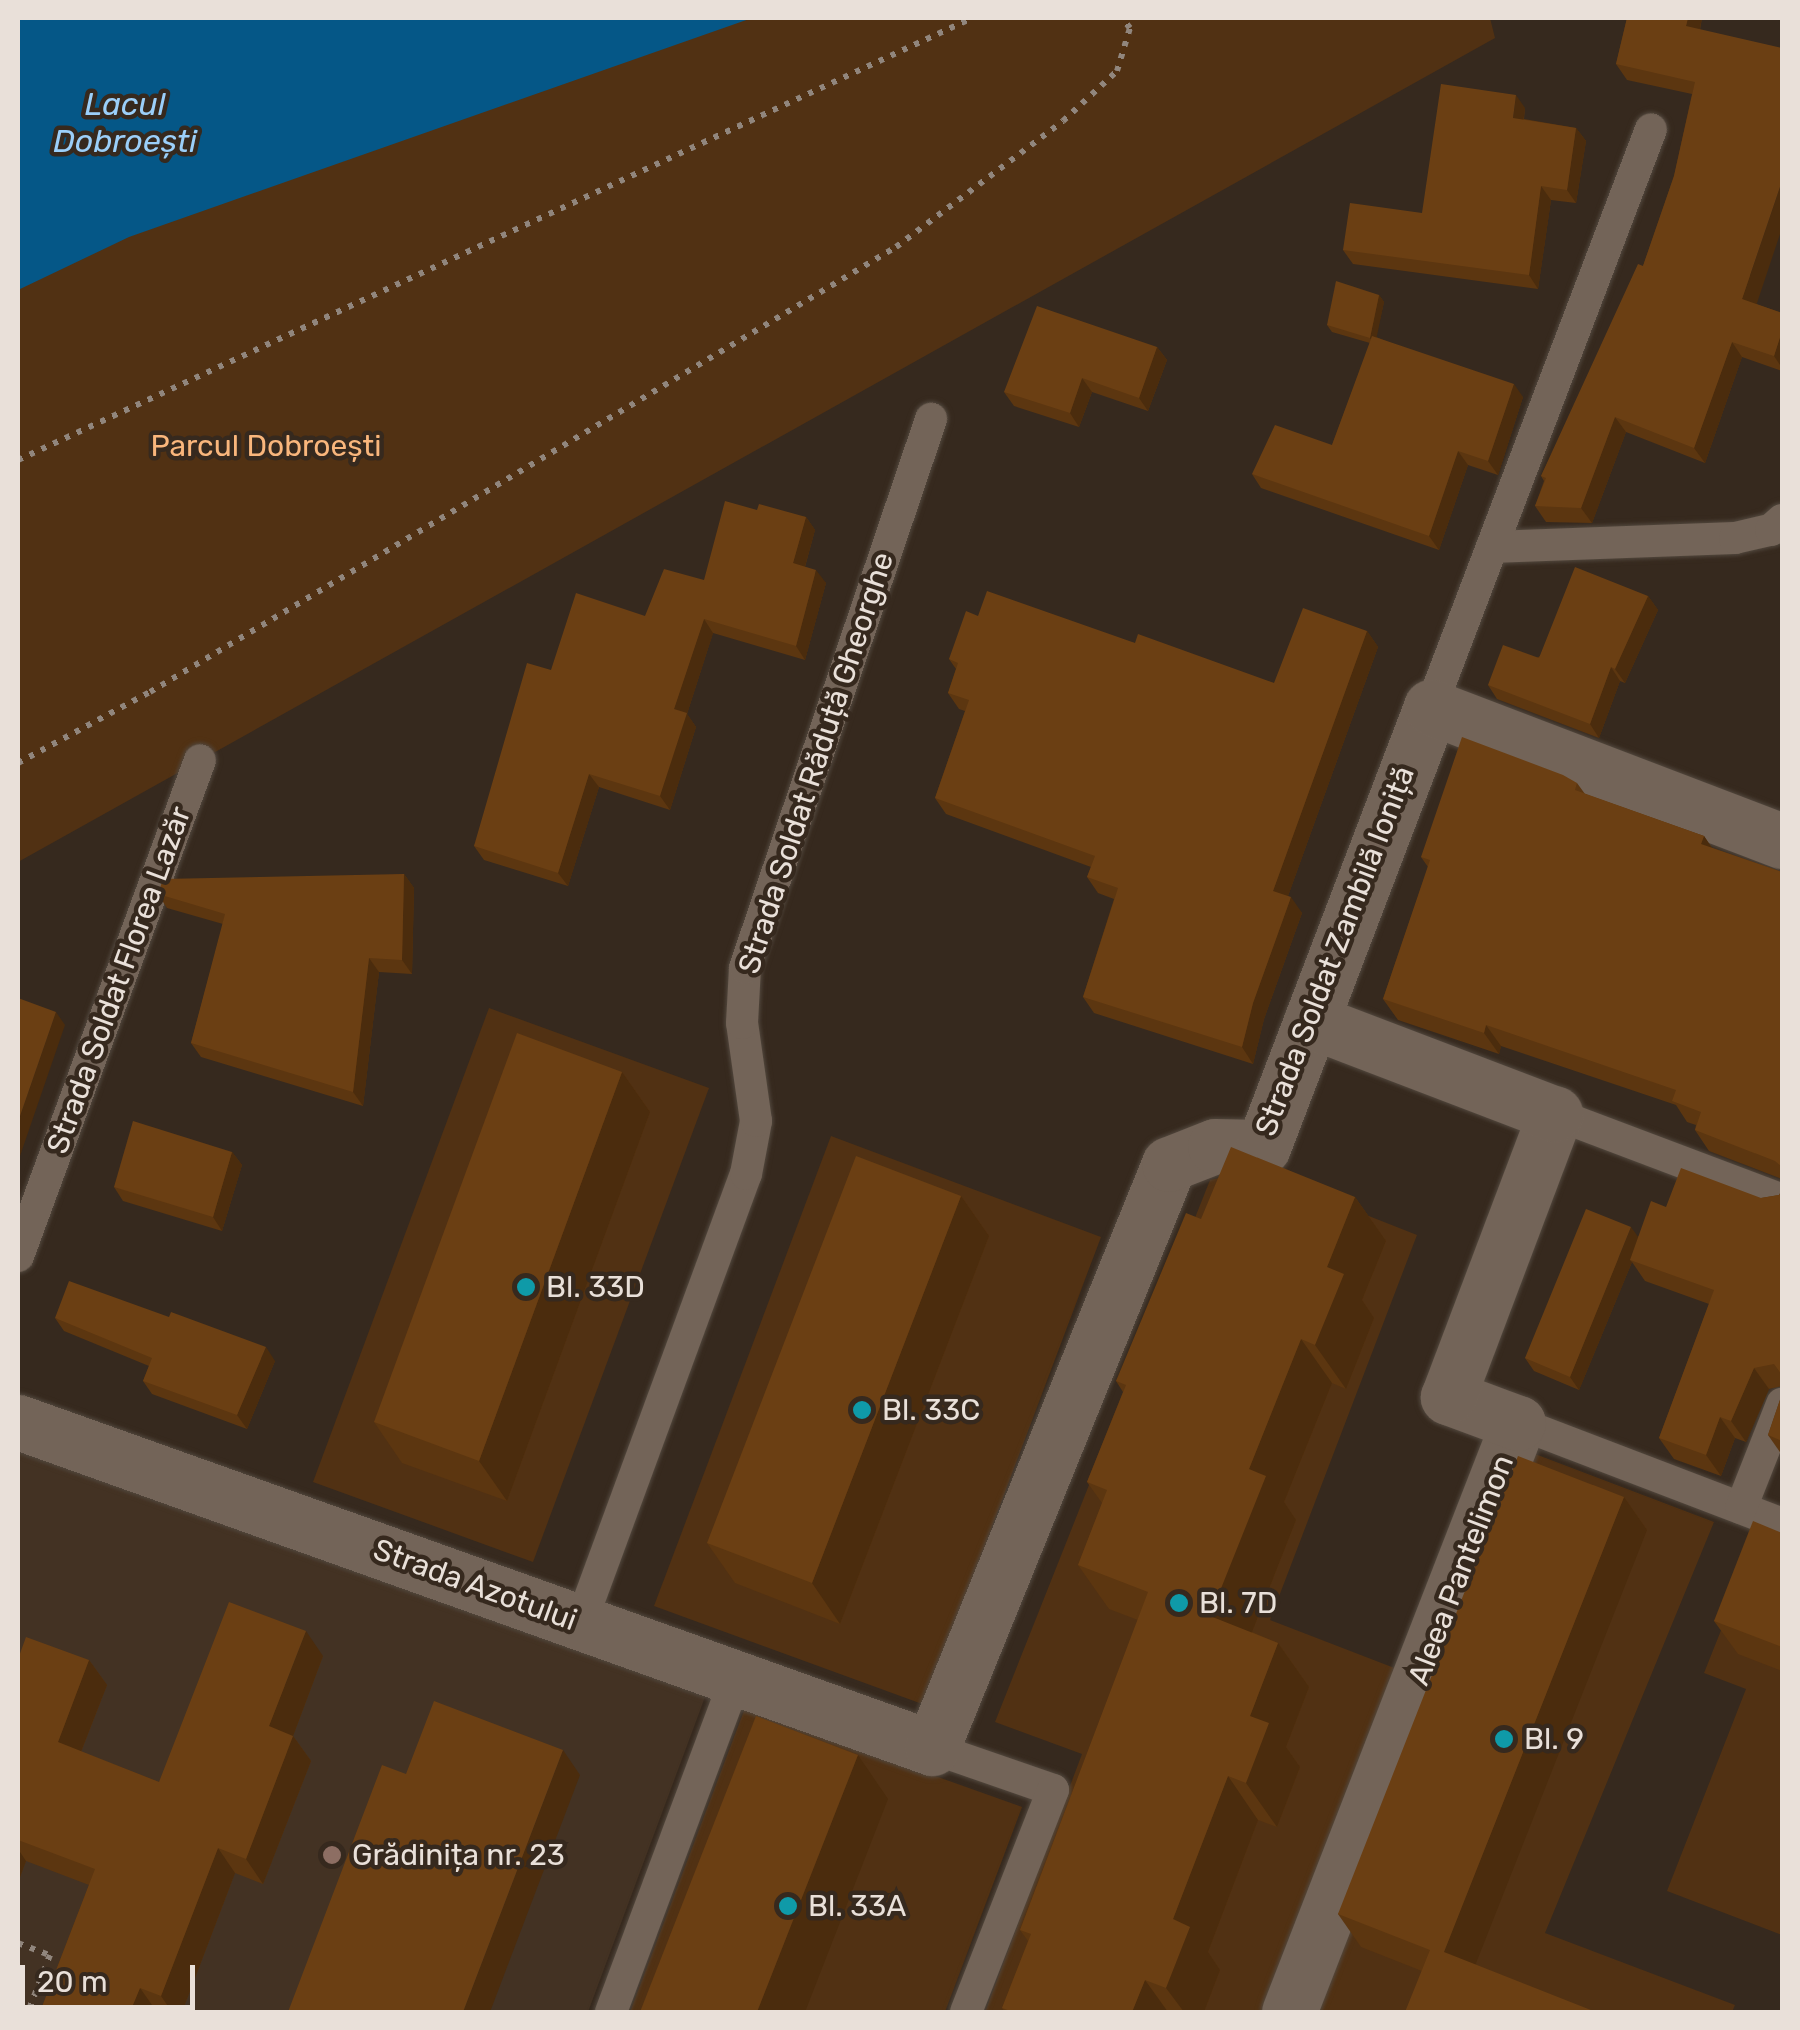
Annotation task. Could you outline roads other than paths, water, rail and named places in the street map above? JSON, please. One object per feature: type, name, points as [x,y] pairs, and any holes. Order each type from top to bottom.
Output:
[{"type":"street","points":[[1431,707],[1782,841]]},
{"type":"street","name":"Strada Soldat Zambilă Ioniță","points":[[932,1748],[1169,1164],[1216,1146],[1263,1147],[1431,707]]},
{"type":"street","points":[[1310,1021],[1554,1114]]},
{"type":"street","name":"Aleea Pantelimon","points":[[1289,2012],[1518,1424],[1448,1397],[1554,1114]]},
{"type":"street","name":"Strada Azotului","points":[[18,1422],[932,1748]]},
{"type":"lane","name":"Strada Soldat Zambilă Ioniță","points":[[1431,707],[1651,129]]},
{"type":"lane","name":"Strada Soldat Răduță Gheorghe","points":[[581,1622],[746,1174],[756,1122],[742,1023],[745,968],[931,419]]},
{"type":"lane","points":[[1492,547],[1734,538],[1771,530],[1782,520]]},
{"type":"lane","name":"Strada Soldat Florea Lazăr","points":[[18,1256],[200,760]]},
{"type":"lane","points":[[1554,1114],[1782,1200]]},
{"type":"lane","points":[[1741,1508],[1782,1404]]},
{"type":"lane","points":[[1518,1424],[1782,1524]]},
{"type":"lane","points":[[611,2012],[736,1677]]},
{"type":"lane","points":[[932,1748],[1053,1790],[966,2012]]},
{"type":"water","name":"Lacul Dobroești","points":[[18,18],[752,18],[129,237],[18,290]]},
{"type":"place","name":"Bl. 33D","points":[[526,1287]]},
{"type":"place","name":"Bl. 33C","points":[[862,1410]]},
{"type":"place","name":"Bl. 7D","points":[[1179,1603]]},
{"type":"place","name":"Bl. 9","points":[[1504,1739]]},
{"type":"place","name":"Grădinița nr. 23","points":[[332,1855]]},
{"type":"place","name":"Bl. 33A","points":[[788,1906]]},
{"type":"park label","name":"Parcul Dobroești","points":[[266,446]]}]
